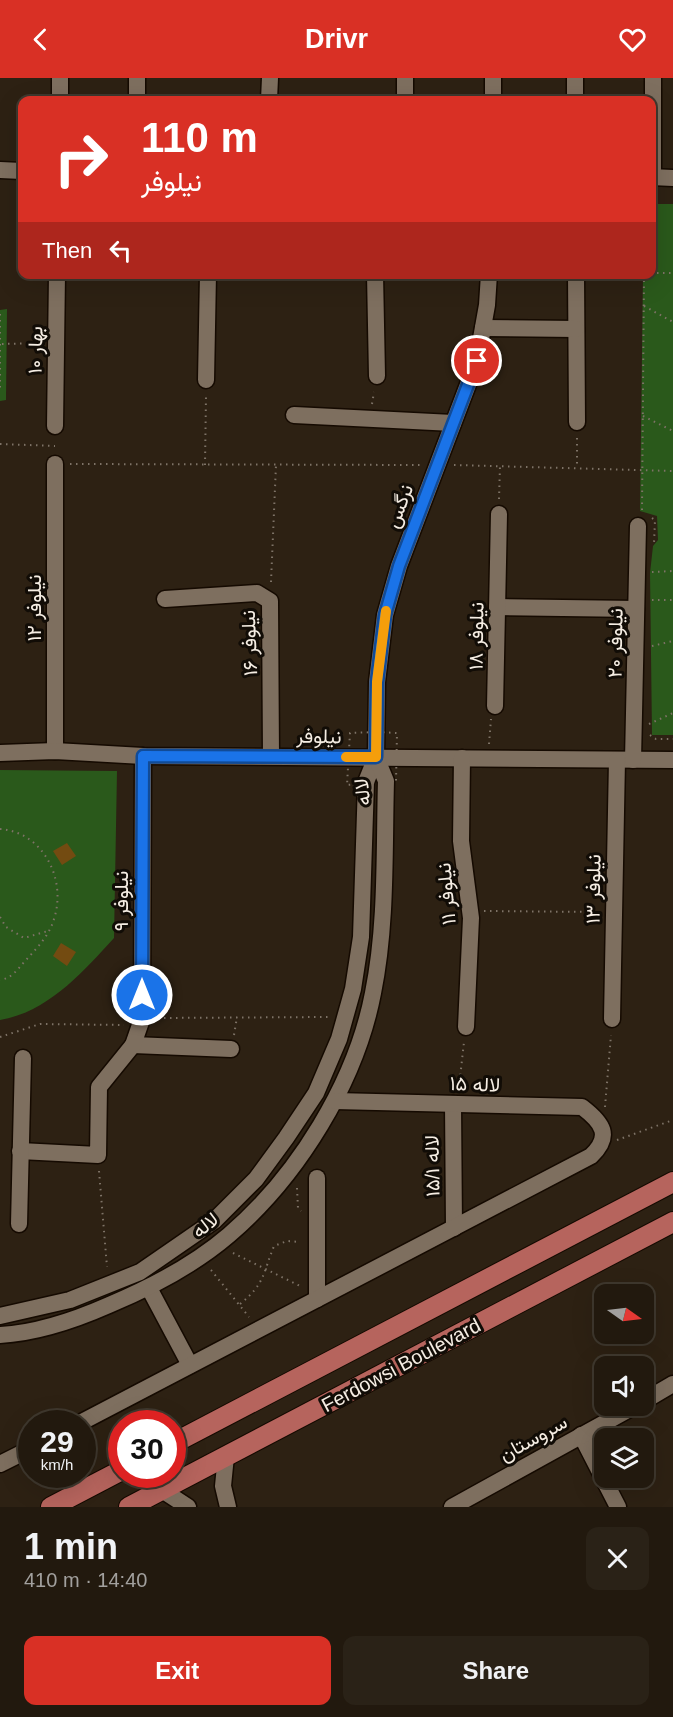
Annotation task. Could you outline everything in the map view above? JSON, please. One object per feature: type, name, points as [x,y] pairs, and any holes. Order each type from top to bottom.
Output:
[{"type":"main road","name":"Ferdowsi Boulevard","points":[[186,1437],[673,1182]]},
{"type":"main road","name":"Ferdowsi Boulevard","points":[[129,1507],[673,1222]]},
{"type":"main road","points":[[51,1507],[108,1477]]},
{"type":"street","points":[[60,78],[60,96]]},
{"type":"street","points":[[137,96],[138,78]]},
{"type":"street","points":[[269,96],[270,78]]},
{"type":"street","points":[[405,78],[405,96]]},
{"type":"street","points":[[493,78],[493,96]]},
{"type":"street","points":[[575,78],[575,96]]},
{"type":"street","points":[[653,78],[653,96]]},
{"type":"street","points":[[0,170],[18,171]]},
{"type":"street","points":[[656,177],[673,178]]},
{"type":"street","name":"بهار ۱۰","points":[[55,426],[57,279]]},
{"type":"street","points":[[206,380],[208,279]]},
{"type":"street","points":[[375,279],[376,376]]},
{"type":"street","name":"نرگس","points":[[376,757],[377,682],[385,615],[399,566],[477,361],[488,279]]},
{"type":"street","points":[[576,279],[576,423]]},
{"type":"street","points":[[483,328],[576,329]]},
{"type":"street","points":[[294,416],[453,423]]},
{"type":"street","name":"نیلوفر ۱۲","points":[[55,464],[55,752]]},
{"type":"street","name":"نیلوفر ۱۸","points":[[495,706],[499,514]]},
{"type":"street","name":"نیلوفر ۲۰","points":[[625,760],[643,604],[638,526]]},
{"type":"street","name":"نیلوفر ۱۶","points":[[165,599],[257,593],[270,601],[271,756]]},
{"type":"street","points":[[497,607],[643,604]]},
{"type":"street","name":"نیلوفر","points":[[0,753],[673,760]]},
{"type":"street","name":"نیلوفر ۹","points":[[98,1155],[99,1087],[133,1045],[142,1019],[143,756]]},
{"type":"street","name":"لاله","points":[[0,1316],[70,1300],[140,1272],[214,1221],[256,1179],[316,1093],[339,1039],[353,989],[361,937],[366,782],[376,757]]},
{"type":"street","name":"لاله","points":[[0,1335],[77,1319],[149,1288],[219,1242],[274,1190],[335,1101],[373,995],[381,937],[386,781],[376,757]]},
{"type":"street","name":"نیلوفر ۱۱","points":[[462,758],[461,841],[470,911],[466,1027]]},
{"type":"street","name":"نیلوفر ۱۳","points":[[612,1019],[614,912],[625,760]]},
{"type":"street","points":[[133,1045],[231,1049]]},
{"type":"street","points":[[19,1224],[23,1058]]},
{"type":"street","name":"لاله ۱۵","points":[[335,1101],[582,1107],[596,1117],[602,1138]]},
{"type":"street","name":"لاله ۱۵/۱","points":[[453,1104],[454,1228]]},
{"type":"street","points":[[96,1415],[591,1156],[602,1138]]},
{"type":"street","points":[[20,1151],[98,1155]]},
{"type":"street","points":[[317,1178],[317,1299]]},
{"type":"street","points":[[149,1288],[190,1365]]},
{"type":"street","points":[[654,1395],[673,1384]]},
{"type":"street","name":"سروستان","points":[[452,1507],[616,1416]]},
{"type":"street","points":[[581,1435],[618,1507]]},
{"type":"street","points":[[0,1464],[18,1455]]},
{"type":"street","points":[[226,1456],[222,1486],[228,1507]]},
{"type":"street","points":[[162,1490],[188,1507]]},
{"type":"path","points":[[656,273],[673,273]]},
{"type":"path","points":[[644,306],[673,322]]},
{"type":"path","points":[[0,314],[0,391]]},
{"type":"path","points":[[1,344],[56,343]]},
{"type":"path","points":[[370,419],[376,376]]},
{"type":"path","points":[[205,465],[206,380]]},
{"type":"path","points":[[643,416],[673,431]]},
{"type":"path","points":[[576,423],[577,468]]},
{"type":"path","points":[[55,426],[55,464],[437,465],[673,471]]},
{"type":"path","points":[[0,444],[55,446]]},
{"type":"path","points":[[270,601],[276,465]]},
{"type":"path","points":[[499,514],[500,466]]},
{"type":"path","points":[[650,573],[673,571]]},
{"type":"path","points":[[643,604],[673,600]]},
{"type":"path","points":[[649,647],[673,641]]},
{"type":"path","points":[[488,758],[491,714],[495,706]]},
{"type":"path","points":[[649,724],[673,713]]},
{"type":"path","points":[[0,829],[17,830],[27,836],[49,861],[58,895],[50,931],[9,979],[0,980]]},
{"type":"path","points":[[470,911],[614,912]]},
{"type":"path","points":[[0,917],[6,927],[24,938],[50,931]]},
{"type":"path","points":[[0,1037],[40,1024],[130,1026],[142,1019],[345,1017]]},
{"type":"path","points":[[612,1019],[602,1138],[673,1120]]},
{"type":"path","points":[[453,1104],[459,1090],[466,1027]]},
{"type":"path","points":[[98,1155],[109,1285]]},
{"type":"path","points":[[288,1194],[297,1185],[298,1208],[307,1215]]},
{"type":"path","points":[[239,1305],[257,1290],[274,1246],[287,1241],[306,1243]]},
{"type":"path","points":[[219,1242],[228,1251],[305,1288],[296,1293]]},
{"type":"path","points":[[216,1263],[209,1269],[249,1317]]},
{"type":"green space","points":[[656,204],[673,204],[673,735],[652,735],[650,573],[653,546],[658,540],[657,516],[640,511],[643,279],[656,279]]},
{"type":"green space","points":[[7,309],[6,400],[0,401],[0,310]]},
{"type":"green space","points":[[0,770],[117,771],[114,938],[77,977],[49,1000],[17,1016],[0,1020]]},
{"type":"building","points":[[67,843],[76,856],[62,865],[53,851]]},
{"type":"building","points":[[61,943],[76,952],[67,966],[53,956]]},
{"type":"slow traffic","points":[[346,757],[376,757],[377,682],[386,611]]},
{"type":"route","points":[[142,995],[143,756],[376,757],[377,682],[385,615],[399,566],[477,361]]}]
